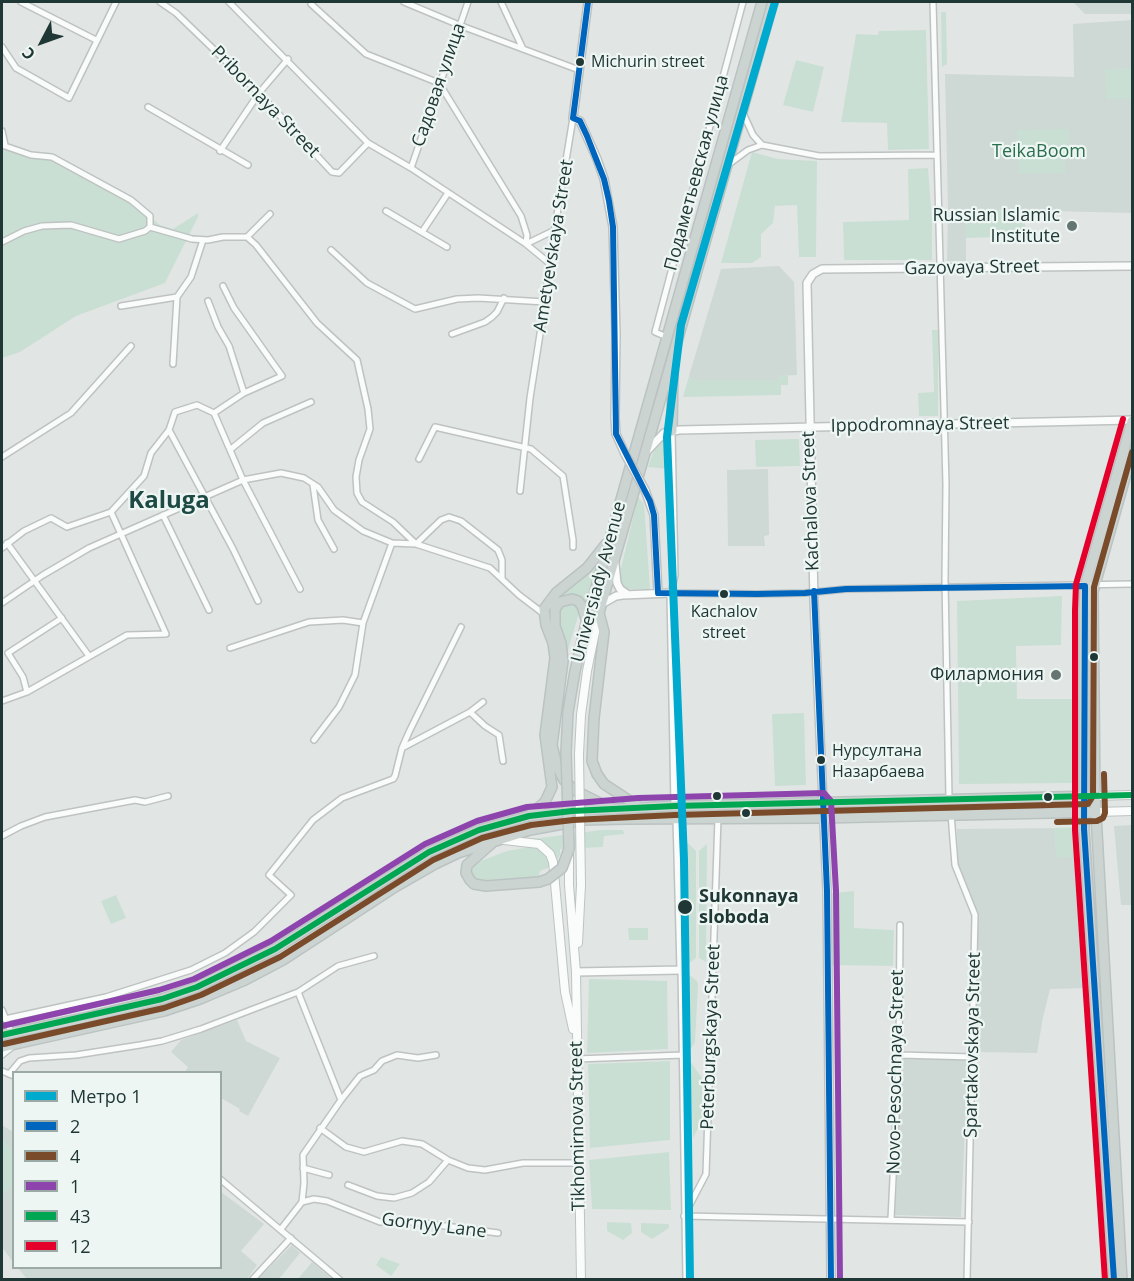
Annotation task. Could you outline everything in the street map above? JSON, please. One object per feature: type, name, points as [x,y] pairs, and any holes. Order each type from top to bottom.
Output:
[{"type":"main road","name":"Universiady Avenue","points":[[568,849],[566,752],[568,712],[575,671],[586,623],[762,2]]},
{"type":"main road","name":"Universiady Avenue","points":[[600,609],[773,2]]},
{"type":"main road","points":[[672,431],[673,356]]},
{"type":"main road","points":[[1114,1280],[1084,796],[1089,586],[1132,421]]},
{"type":"main road","points":[[1122,1280],[1095,796],[1089,586],[1132,453]]},
{"type":"main road","points":[[529,816],[545,802],[552,787],[545,735],[555,658],[544,614],[549,601],[587,568],[609,541]]},
{"type":"main road","points":[[586,623],[584,610],[578,601],[565,600],[560,602],[555,609],[555,626],[561,643],[563,661],[552,744],[557,766],[564,780],[574,790],[612,809]]},
{"type":"main road","points":[[576,972],[581,885],[579,753],[581,715],[587,670],[600,609]]},
{"type":"main road","points":[[600,609],[604,632],[594,718],[592,761],[603,784],[639,807]]},
{"type":"main road","points":[[6,1033],[95,1016],[162,999],[197,987],[275,949],[429,852],[479,830],[529,816],[639,807],[1132,795]]},
{"type":"main road","points":[[2,1047],[164,1011],[218,992],[283,960],[395,887],[435,864],[458,853],[530,830],[585,820],[718,817],[823,818],[1132,811]]},
{"type":"main road","points":[[568,849],[562,868],[548,879],[539,882],[486,886],[474,884],[466,873],[467,865],[498,839],[539,844],[550,854],[554,862],[565,992],[577,1042]]},
{"type":"main road","points":[[568,849],[576,972]]},
{"type":"main road","name":"Tikhomirnova Street","points":[[576,972],[581,1280]]},
{"type":"street","points":[[21,2],[96,40]]},
{"type":"street","points":[[2,47],[16,68],[69,98],[116,2]]},
{"type":"street","name":"Pribornaya Street","points":[[160,2],[176,13],[259,93],[332,172],[339,173],[368,143]]},
{"type":"street","points":[[229,2],[288,59],[368,143],[411,168],[526,244],[549,263]]},
{"type":"street","points":[[312,2],[311,4],[366,54],[439,83],[521,216],[527,235],[526,244]]},
{"type":"street","points":[[404,2],[579,70]]},
{"type":"street","name":"Садовая улица","points":[[411,168],[468,2]]},
{"type":"street","points":[[501,2],[523,49]]},
{"type":"street","name":"Ametyevskaya Street","points":[[520,491],[530,398],[573,118],[588,2]]},
{"type":"street","name":"Подаметьевская улица","points":[[667,337],[655,332],[743,2]]},
{"type":"street","points":[[933,2],[944,424],[949,799]]},
{"type":"street","points":[[220,151],[259,93],[288,59]]},
{"type":"street","points":[[148,107],[220,151],[248,165]]},
{"type":"street","points":[[742,109],[749,129],[762,145]]},
{"type":"street","points":[[573,118],[580,121],[604,179],[614,227],[616,434],[645,490],[654,515],[658,593]]},
{"type":"street","points":[[2,131],[3,145],[31,155],[52,158],[131,200],[150,216],[150,227]]},
{"type":"street","points":[[724,170],[742,153],[762,145],[819,156],[936,155]]},
{"type":"street","points":[[422,232],[448,193]]},
{"type":"street","points":[[386,212],[447,247]]},
{"type":"street","points":[[247,237],[270,214]]},
{"type":"street","points":[[2,242],[24,231],[42,226],[71,225],[119,239],[145,231],[150,227]]},
{"type":"street","points":[[150,227],[192,239],[247,237],[256,245],[317,323],[357,360],[370,429],[359,460],[356,477],[357,493],[362,502],[393,522],[416,544]]},
{"type":"street","points":[[526,244],[555,231]]},
{"type":"street","points":[[173,364],[177,297],[191,277],[203,240]]},
{"type":"street","points":[[331,250],[367,283],[415,309],[457,299],[504,298],[545,302]]},
{"type":"street","name":"Gazovaya Street","points":[[813,274],[822,269],[1132,266]]},
{"type":"street","name":"Kachalova Street","points":[[813,274],[807,283],[814,591],[827,891],[831,1280]]},
{"type":"street","points":[[214,413],[244,393],[282,376],[234,308],[223,286]]},
{"type":"street","points":[[120,306],[177,297]]},
{"type":"street","points":[[452,334],[485,322],[497,312],[504,298]]},
{"type":"street","points":[[208,301],[218,327],[229,346],[244,393]]},
{"type":"street","points":[[2,457],[71,414],[131,346]]},
{"type":"street","points":[[231,449],[263,423],[311,402]]},
{"type":"street","points":[[2,548],[24,531],[51,518],[67,527],[111,512],[144,476],[151,453],[169,430],[176,412],[197,405],[214,413],[243,480],[300,589]]},
{"type":"street","name":"Ippodromnaya Street","points":[[672,431],[1132,421]]},
{"type":"street","points":[[419,459],[435,427],[531,449],[563,476],[573,547]]},
{"type":"street","points":[[169,430],[233,549],[258,601]]},
{"type":"street","points":[[646,453],[664,433],[672,431],[675,575],[671,593],[675,806]]},
{"type":"street","points":[[2,603],[88,548],[243,480],[281,472],[304,478],[314,484],[334,510],[354,526],[392,543],[416,544],[490,568],[544,614]]},
{"type":"street","points":[[314,484],[318,520],[334,549]]},
{"type":"street","points":[[2,701],[27,692],[128,635],[166,634],[111,512]]},
{"type":"street","points":[[163,515],[209,610]]},
{"type":"street","points":[[416,544],[441,520],[449,517],[460,521],[498,550],[502,560],[502,578]]},
{"type":"street","points":[[7,543],[90,656]]},
{"type":"street","points":[[314,740],[339,706],[355,675],[363,623],[392,543]]},
{"type":"street","points":[[616,556],[617,583],[620,589],[629,594]]},
{"type":"street","points":[[600,609],[616,596],[629,594],[757,594],[846,589],[1132,584]]},
{"type":"street","points":[[27,692],[23,677],[8,653],[62,618]]},
{"type":"street","points":[[230,648],[309,622],[343,620],[363,623]]},
{"type":"street","points":[[5,1019],[106,997],[191,969],[225,953],[254,932],[291,895],[269,875],[313,820],[342,798],[393,779],[402,748],[461,627]]},
{"type":"street","points":[[402,748],[470,712],[483,702]]},
{"type":"street","points":[[470,712],[499,735],[503,761]]},
{"type":"street","points":[[2,836],[45,817],[168,796]]},
{"type":"street","name":"Spartakovskaya Street","points":[[951,814],[955,865],[975,915],[967,1280]]},
{"type":"street","name":"Peterburgskaya Street","points":[[684,1216],[706,1174],[718,817]]},
{"type":"street","name":"Peterburgskaya Street","points":[[677,818],[686,1280]]},
{"type":"street","name":"Novo-Pesochnaya Street","points":[[891,1220],[899,1056],[900,925]]},
{"type":"street","points":[[14,1071],[20,1061],[29,1058],[76,1056],[162,1041],[201,1029],[298,992],[338,966],[374,956]]},
{"type":"street","points":[[576,972],[681,970]]},
{"type":"street","points":[[298,992],[341,1100]]},
{"type":"street","points":[[2,1010],[6,1033]]},
{"type":"street","points":[[2,1055],[18,1044]]},
{"type":"street","points":[[281,1229],[302,1202],[303,1155],[320,1128],[360,1076],[374,1070],[382,1061],[397,1055],[418,1058],[436,1055]]},
{"type":"street","points":[[577,1059],[682,1055]]},
{"type":"street","points":[[899,1056],[973,1057]]},
{"type":"street","points":[[2,1069],[11,1075]]},
{"type":"street","points":[[320,1128],[346,1147],[364,1152],[402,1141],[422,1144],[448,1160],[468,1168],[485,1170],[523,1163],[579,1163]]},
{"type":"street","points":[[348,1185],[377,1196],[394,1198],[412,1193],[429,1182],[448,1160]]},
{"type":"street","points":[[303,1168],[329,1175]]},
{"type":"street","points":[[222,1181],[340,1280]]},
{"type":"street","name":"Gornyy Lane","points":[[302,1202],[314,1199],[327,1201],[380,1222],[415,1222],[498,1233]]},
{"type":"street","points":[[684,1216],[969,1222]]},
{"type":"street","points":[[252,1280],[291,1238]]},
{"type":"shaded area","points":[[1073,2],[1132,3],[1132,14],[1085,14]]},
{"type":"shaded area","points":[[1132,20],[1132,213],[1008,210],[970,212],[970,223],[966,224],[966,261],[947,261],[945,74],[1074,77],[1073,24]]},
{"type":"shaded area","points":[[779,266],[794,282],[797,375],[779,376],[778,380],[692,380],[689,376],[721,269]]},
{"type":"shaded area","points":[[768,469],[769,535],[764,536],[765,546],[728,546],[727,470]]},
{"type":"shaded area","points":[[1132,825],[1132,905],[1121,905],[1114,826]]},
{"type":"shaded area","points":[[1073,828],[1088,988],[1050,989],[1037,1053],[975,1052],[977,910],[958,865],[957,829]]},
{"type":"shaded area","points":[[237,1020],[246,1041],[280,1058],[248,1116],[222,1099],[222,1071],[186,1071],[188,1067],[171,1052],[181,1040]]},
{"type":"shaded area","points":[[903,1059],[968,1060],[961,1217],[895,1215]]},
{"type":"shaded area","points":[[2,1125],[12,1131],[12,1261],[2,1247]]},
{"type":"shaded area","points":[[222,1193],[264,1224],[241,1251],[257,1265],[247,1279],[27,1279],[19,1269],[222,1269]]},
{"type":"shaded area","points":[[292,1245],[300,1253],[279,1279],[258,1279]]},
{"type":"shaded area","points":[[312,1262],[332,1279],[298,1279]]},
{"type":"green space","points":[[941,12],[946,12],[947,64],[942,67]]},
{"type":"green space","points":[[926,30],[929,149],[888,150],[887,123],[841,122],[856,34],[878,35],[879,31]]},
{"type":"green space","points":[[796,60],[824,67],[813,112],[783,105]]},
{"type":"green space","points":[[1132,68],[1132,99],[1106,99],[1105,69]]},
{"type":"green space","points":[[2,126],[8,147],[52,157],[131,200],[160,225],[173,229],[198,213],[198,217],[165,283],[76,316],[20,352],[2,358]]},
{"type":"green space","name":"TeikaBoom","points":[[1069,129],[1070,154],[1062,154],[1063,161],[1065,161],[1065,173],[1018,174],[1017,130]]},
{"type":"green space","points":[[752,152],[778,159],[817,161],[816,257],[799,257],[797,205],[775,206],[773,223],[761,234],[761,257],[752,263],[721,263]]},
{"type":"green space","points":[[928,168],[932,260],[844,260],[843,222],[909,220],[908,169]]},
{"type":"green space","points":[[1008,210],[1008,220],[1025,220],[1025,236],[966,238],[966,223],[970,223],[970,212]]},
{"type":"green space","points":[[932,330],[938,330],[938,416],[919,416],[918,393],[934,392]]},
{"type":"green space","points":[[788,375],[788,385],[781,385],[781,395],[683,397],[689,376],[692,380],[778,380],[779,376]]},
{"type":"green space","points":[[668,434],[668,469],[648,467],[657,442]]},
{"type":"green space","points":[[799,439],[800,466],[756,467],[755,440]]},
{"type":"green space","points":[[638,497],[644,504],[650,589],[625,589],[618,581]]},
{"type":"green space","points":[[602,557],[586,608],[578,596],[570,594],[554,600],[580,579]]},
{"type":"green space","points":[[1062,596],[1061,645],[1016,646],[1017,699],[1072,699],[1073,783],[959,784],[957,601]]},
{"type":"green space","points":[[572,602],[579,607],[579,613],[565,660],[557,610],[562,604]]},
{"type":"green space","points":[[804,713],[806,785],[775,786],[772,714]]},
{"type":"green space","points":[[1079,827],[1079,844],[1076,852],[1071,857],[1056,858],[1054,828]]},
{"type":"green space","points":[[601,830],[623,830],[624,834],[604,836],[603,847],[560,849],[560,855],[555,863],[545,844],[533,839]]},
{"type":"green space","points":[[686,841],[696,851],[696,958],[688,964]]},
{"type":"green space","points":[[707,844],[706,962],[699,958],[699,851]]},
{"type":"green space","points":[[529,847],[537,849],[539,847],[549,861],[550,867],[540,871],[538,879],[484,884],[469,877],[470,865],[507,851]]},
{"type":"green space","points":[[854,891],[854,928],[894,930],[893,966],[832,965],[831,893]]},
{"type":"green space","points":[[116,895],[126,918],[111,924],[101,901]]},
{"type":"green space","points":[[628,928],[648,928],[648,940],[629,940]]},
{"type":"green space","points":[[688,974],[697,981],[698,985],[695,1042],[690,1050]]},
{"type":"green space","points":[[589,979],[667,981],[668,1049],[587,1053]]},
{"type":"green space","points":[[670,1061],[670,1140],[590,1148],[588,1064]]},
{"type":"green space","points":[[690,1061],[702,1078],[702,1121],[693,1138]]},
{"type":"green space","points":[[2,1138],[12,1150],[12,1186],[4,1194],[2,1191]]},
{"type":"green space","points":[[669,1152],[671,1210],[592,1209],[589,1160]]},
{"type":"green space","points":[[607,1222],[631,1223],[632,1233],[623,1240],[607,1231]]},
{"type":"green space","points":[[641,1223],[669,1224],[669,1228],[652,1239],[641,1232]]},
{"type":"green space","points":[[381,1257],[400,1264],[391,1276],[376,1265]]},
{"type":"metro line","name":"1","points":[[690,1280],[684,860],[667,437],[681,325],[775,2]]},
{"type":"transit line","name":"2","points":[[573,118],[588,2]]},
{"type":"transit line","name":"2","points":[[573,118],[580,121],[587,136],[604,179],[609,201],[613,227],[616,434],[650,501],[654,515],[658,593]]},
{"type":"transit line","name":"12","points":[[1105,1280],[1075,830],[1075,610],[1076,584],[1123,419]]},
{"type":"transit line","name":"4","points":[[4,1044],[164,1008],[201,995],[280,957],[433,860],[482,838],[531,825],[573,820],[675,815],[1088,804],[1093,796],[1094,587],[1132,452]]},
{"type":"transit line","name":"2","points":[[658,593],[757,594],[846,589],[1085,586],[1084,829],[1114,1280]]},
{"type":"transit line","name":"2","points":[[814,591],[827,891],[831,1280]]},
{"type":"transit line","name":"4","points":[[1057,822],[1097,821],[1103,818],[1105,813],[1104,774]]},
{"type":"transit line","name":"1","points":[[2,1026],[159,990],[194,979],[271,941],[425,844],[477,821],[527,807],[638,798],[824,793],[831,801],[836,891],[840,1280]]},
{"type":"transit line","name":"43","points":[[2,1035],[162,999],[197,987],[275,949],[429,852],[479,830],[529,816],[572,811],[675,806],[1132,795]]},
{"type":"place","name":"Michurin street","points":[[580,62]]},
{"type":"place","name":"Russian Islamic Institute","points":[[1072,226]]},
{"type":"place","name":"Kachalov street","points":[[724,594]]},
{"type":"place","name":"Филармония","points":[[1056,675]]},
{"type":"place","name":"Нурсултана Назарбаева","points":[[821,760]]},
{"type":"place","name":"Sukonnaya sloboda","points":[[685,907]]},
{"type":"district","name":"Kaluga","points":[[169,501]]}]
